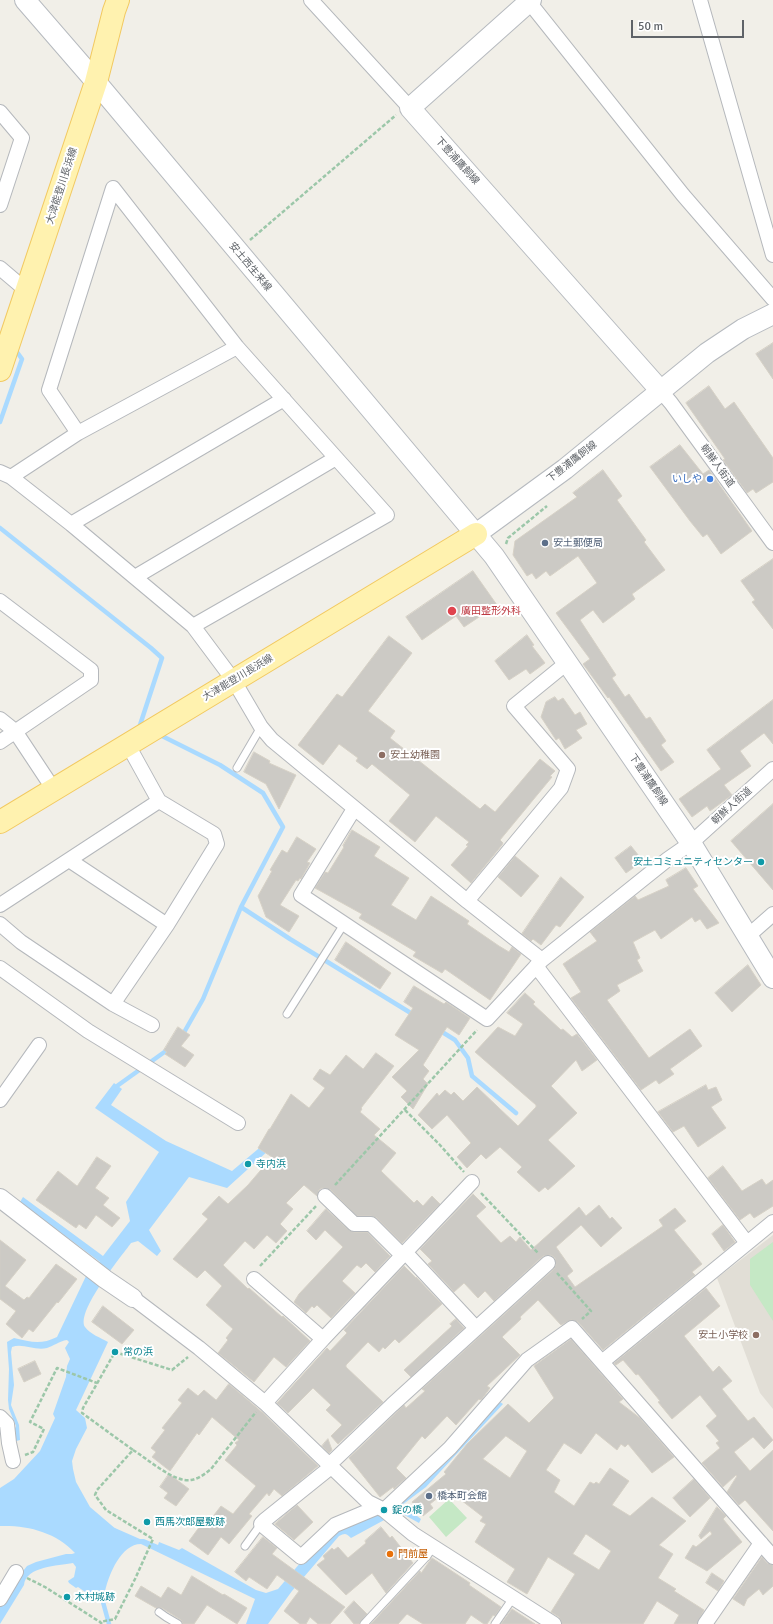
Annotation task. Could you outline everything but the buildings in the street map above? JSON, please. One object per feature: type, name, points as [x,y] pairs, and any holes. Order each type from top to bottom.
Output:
[{"type":"main road","name":"安土西生来線","points":[[25,0],[96,82],[476,534]]},
{"type":"main road","name":"大津能登川長浜線","points":[[0,370],[96,82],[118,0]]},
{"type":"main road","points":[[410,108],[529,1]]},
{"type":"main road","name":"下豊浦鷹飼線","points":[[410,108],[660,390],[565,469],[476,534],[494,556],[568,662],[691,843],[773,978]]},
{"type":"main road","points":[[660,390],[707,353],[736,333],[773,314]]},
{"type":"main road","name":"大津能登川長浜線","points":[[0,822],[476,534]]},
{"type":"street","points":[[311,0],[410,108]]},
{"type":"street","points":[[700,0],[773,256]]},
{"type":"street","points":[[529,1],[683,195],[773,299]]},
{"type":"street","points":[[0,112],[22,138],[0,205]]},
{"type":"street","points":[[78,434],[49,390],[113,188],[237,347],[387,515],[193,626]]},
{"type":"street","points":[[0,268],[27,291]]},
{"type":"street","points":[[237,347],[5,474],[71,524],[193,626],[234,681],[261,727],[272,740],[539,963],[747,1243]]},
{"type":"street","name":"朝鮮人街道","points":[[660,390],[773,543]]},
{"type":"street","points":[[71,524],[284,399]]},
{"type":"street","points":[[135,576],[336,458]]},
{"type":"street","points":[[0,601],[91,670],[91,680],[0,742]]},
{"type":"street","points":[[467,902],[561,788],[568,769],[514,706],[568,662]]},
{"type":"street","points":[[0,719],[15,731],[54,790]]},
{"type":"street","points":[[113,1004],[167,925],[217,844],[214,834],[159,801],[128,745]]},
{"type":"street","name":"朝鮮人街道","points":[[487,1019],[539,963],[668,859],[691,843],[773,769]]},
{"type":"street","points":[[0,905],[159,801]]},
{"type":"street","points":[[354,809],[301,895],[487,1019]]},
{"type":"street","points":[[70,860],[167,925]]},
{"type":"street","points":[[748,936],[773,914]]},
{"type":"street","points":[[0,924],[21,942],[113,1004],[152,1025]]},
{"type":"street","points":[[2,974],[88,1031],[238,1123]]},
{"type":"street","points":[[0,1100],[39,1045]]},
{"type":"street","points":[[265,1402],[472,1182]]},
{"type":"street","points":[[325,1196],[354,1224],[371,1224],[404,1253],[476,1328]]},
{"type":"street","points":[[0,1198],[105,1279],[133,1298],[199,1348],[265,1402],[368,1502],[381,1509],[413,1534],[554,1624]]},
{"type":"street","points":[[602,1362],[773,1222]]},
{"type":"street","points":[[548,1263],[392,1405],[330,1466],[261,1524],[301,1557],[335,1525],[381,1509],[450,1448],[528,1360],[572,1328],[773,1557]]},
{"type":"street","points":[[254,1279],[324,1339]]},
{"type":"street","points":[[0,1416],[7,1424],[13,1461]]},
{"type":"street","points":[[704,1624],[761,1543]]},
{"type":"street","points":[[0,1599],[16,1572]]},
{"type":"lane","points":[[237,768],[261,727]]},
{"type":"lane","points":[[287,1014],[344,924]]},
{"type":"lane","points":[[245,1546],[261,1524]]},
{"type":"lane","points":[[364,1624],[427,1556],[433,1547]]},
{"type":"lane","points":[[495,1624],[512,1598]]},
{"type":"lane","points":[[160,1612],[178,1624]]},
{"type":"path","points":[[237,251],[403,109],[410,108]]},
{"type":"path","points":[[487,1019],[405,1110],[439,1144],[499,1213],[548,1263],[591,1311],[572,1328]]},
{"type":"path","points":[[199,1348],[172,1370],[115,1352],[83,1408],[82,1413],[133,1450],[178,1479],[191,1480],[203,1475],[211,1469],[265,1402]]},
{"type":"path","points":[[13,1461],[33,1452],[44,1429],[30,1422],[57,1368],[97,1383]]},
{"type":"path","points":[[61,1368],[97,1383]]},
{"type":"path","points":[[16,1572],[45,1587],[101,1623],[115,1619],[153,1539],[106,1510],[95,1495],[97,1490],[133,1450]]},
{"type":"shaded area","name":"安土小学校","points":[[773,1235],[773,1409],[760,1393],[717,1278]]},
{"type":"green space","points":[[773,1242],[773,1321],[750,1285],[750,1259]]},
{"type":"green space","points":[[449,1499],[467,1518],[446,1537],[429,1517]]},
{"type":"water","points":[[114,1083],[122,1089],[111,1105],[166,1141],[232,1171],[264,1144],[269,1150],[227,1188],[189,1177],[149,1230],[161,1251],[157,1256],[138,1241],[131,1243],[101,1284],[87,1309],[84,1319],[85,1327],[93,1334],[108,1342],[76,1410],[85,1418],[87,1428],[76,1449],[72,1461],[73,1469],[76,1482],[90,1507],[124,1536],[132,1539],[144,1539],[158,1545],[159,1542],[179,1550],[182,1548],[256,1590],[266,1593],[278,1589],[301,1562],[346,1522],[358,1523],[384,1510],[497,1400],[503,1404],[426,1487],[402,1505],[421,1519],[419,1523],[399,1512],[351,1538],[345,1534],[339,1536],[292,1591],[268,1624],[246,1624],[255,1599],[141,1544],[134,1545],[122,1554],[113,1569],[105,1591],[88,1594],[69,1583],[68,1581],[74,1577],[76,1567],[73,1563],[36,1570],[26,1579],[24,1585],[0,1624],[0,1607],[16,1580],[27,1566],[36,1562],[75,1553],[59,1540],[40,1531],[20,1527],[0,1526],[0,1488],[14,1479],[40,1451],[55,1418],[53,1414],[66,1377],[67,1366],[70,1359],[65,1348],[69,1342],[67,1340],[43,1349],[20,1346],[12,1347],[11,1352],[14,1385],[11,1405],[19,1425],[20,1440],[9,1443],[16,1426],[9,1409],[8,1400],[9,1369],[7,1342],[14,1338],[31,1342],[41,1342],[57,1337],[87,1274],[100,1262],[20,1202],[23,1197],[103,1256],[130,1221],[126,1202],[159,1152],[95,1108]]},
{"type":"waterway","points":[[0,422],[22,359],[14,348]]},
{"type":"waterway","points":[[0,528],[162,658],[140,725],[144,727]]},
{"type":"waterway","points":[[158,734],[220,765],[263,793],[283,827],[241,907],[203,999],[182,1036]]},
{"type":"waterway","points":[[241,907],[414,1015]]},
{"type":"waterway","points":[[439,1030],[455,1040],[468,1058],[472,1076],[516,1113]]},
{"type":"waterway","points":[[115,1091],[117,1086],[170,1048]]},
{"type":"waterway","points":[[114,1530],[139,1541]]},
{"type":"waterway","points":[[100,1591],[109,1624]]},
{"type":"place","name":"いしや","points":[[710,479]]},
{"type":"place","name":"安土郵便局","points":[[545,543]]},
{"type":"place","name":"廣田整形外科","points":[[452,611]]},
{"type":"place","name":"安土幼稚園","points":[[382,755]]},
{"type":"place","name":"安土コミュニティセンター","points":[[761,862]]},
{"type":"place","name":"寺内浜","points":[[248,1164]]},
{"type":"place","name":"安土小学校","points":[[756,1335]]},
{"type":"place","name":"常の浜","points":[[115,1352]]},
{"type":"place","name":"橋本町会館","points":[[429,1496]]},
{"type":"place","name":"錠の橋","points":[[384,1510]]},
{"type":"place","name":"西馬次郎屋敷跡","points":[[147,1522]]},
{"type":"place","name":"門前屋","points":[[390,1554]]},
{"type":"place","name":"木村城跡","points":[[67,1597]]}]
